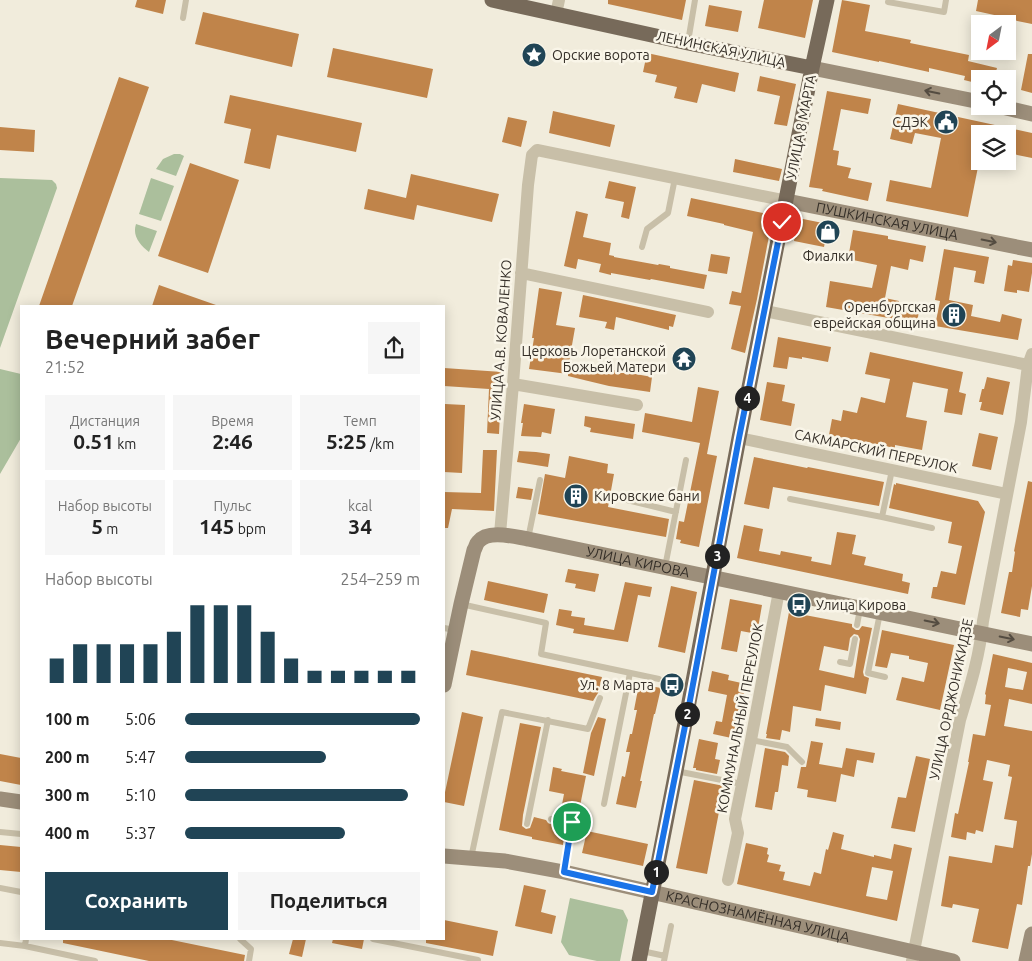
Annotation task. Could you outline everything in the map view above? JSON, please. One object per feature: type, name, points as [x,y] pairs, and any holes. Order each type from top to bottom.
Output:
[{"type":"main road","name":"ЛЕНИНСКАЯ УЛИЦА","points":[[492,0],[558,7],[688,43],[971,100]]},
{"type":"main road","name":"УЛИЦА 8 МАРТА","points":[[640,956],[739,438],[827,0]]},
{"type":"main road","points":[[1016,110],[1032,114]]},
{"type":"main road","name":"ПУШКИНСКАЯ УЛИЦА","points":[[787,201],[1032,250]]},
{"type":"main road","points":[[445,672],[450,629],[461,604],[474,550],[478,542],[484,537],[500,534]]},
{"type":"main road","name":"УЛИЦА КИРОВА","points":[[500,534],[1032,644]]},
{"type":"main road","points":[[0,799],[20,802]]},
{"type":"main road","name":"КРАСНОЗНАМЁННАЯ УЛИЦА","points":[[445,856],[505,861],[564,872],[913,956],[952,961]]},
{"type":"main road","points":[[1026,961],[1032,934]]},
{"type":"street","name":"ПУШКИНСКАЯ УЛИЦА","points":[[537,150],[787,201]]},
{"type":"street","name":"УЛИЦА А.В. КОВАЛЕНКО","points":[[500,534],[528,185],[532,155],[537,150]]},
{"type":"street","points":[[521,272],[708,312]]},
{"type":"street","points":[[765,311],[1030,360]]},
{"type":"street","name":"УЛИЦА ОРДЖОНИКИДЗЕ","points":[[913,956],[960,720],[981,646],[983,621],[1021,422],[1030,360]]},
{"type":"street","points":[[513,384],[637,405]]},
{"type":"street","name":"САКМАРСКИЙ ПЕРЕУЛОК","points":[[739,438],[1007,494]]},
{"type":"street","name":"КОММУНАЛЬНЫЙ ПЕРЕУЛОК","points":[[728,880],[738,833],[735,818],[779,591]]},
{"type":"lane","points":[[183,18],[186,0]]},
{"type":"lane","points":[[688,43],[695,0]]},
{"type":"lane","points":[[888,2],[944,12],[946,0]]},
{"type":"lane","points":[[642,247],[647,229],[668,213],[675,178]]},
{"type":"lane","points":[[665,567],[686,460]]},
{"type":"lane","points":[[882,517],[892,470]]},
{"type":"lane","points":[[528,539],[540,480]]},
{"type":"lane","points":[[790,498],[932,528]]},
{"type":"lane","points":[[623,500],[676,512]]},
{"type":"lane","points":[[461,604],[546,624],[541,654],[659,679]]},
{"type":"lane","points":[[857,625],[860,608]]},
{"type":"lane","points":[[880,612],[868,673],[885,677]]},
{"type":"lane","points":[[840,662],[850,664],[855,639]]},
{"type":"lane","points":[[604,804],[630,673]]},
{"type":"lane","points":[[471,858],[502,712],[588,729],[600,698]]},
{"type":"lane","points":[[527,824],[548,720]]},
{"type":"lane","points":[[751,740],[787,747],[802,762]]},
{"type":"lane","points":[[676,771],[742,784]]},
{"type":"lane","points":[[551,819],[572,822],[564,872]]},
{"type":"lane","points":[[0,832],[20,834]]},
{"type":"lane","points":[[0,888],[20,892]]},
{"type":"lane","points":[[640,956],[665,958],[671,926]]},
{"type":"lane","points":[[25,946],[26,940]]},
{"type":"lane","points":[[241,940],[251,949],[249,961]]},
{"type":"lane","points":[[378,940],[478,960]]},
{"type":"lane","points":[[0,943],[25,946],[95,961]]},
{"type":"green space","points":[[174,154],[184,156],[176,176],[156,169],[163,159]]},
{"type":"green space","points":[[0,178],[52,180],[57,188],[0,348]]},
{"type":"green space","points":[[151,178],[174,186],[161,221],[139,214]]},
{"type":"green space","points":[[136,224],[157,231],[149,252],[136,236]]},
{"type":"green space","points":[[0,369],[20,374],[20,440],[0,474]]},
{"type":"green space","points":[[570,898],[623,910],[628,920],[620,961],[597,961],[569,955],[561,942]]},
{"type":"building","points":[[137,0],[166,0],[163,14],[135,7]]},
{"type":"building","points":[[608,0],[686,0],[682,20],[608,4]]},
{"type":"building","points":[[764,0],[813,0],[805,38],[758,28]]},
{"type":"building","points":[[842,0],[870,5],[865,31],[911,40],[910,43],[969,55],[968,61],[997,68],[996,70],[971,70],[971,82],[964,80],[965,76],[929,68],[929,72],[832,52]]},
{"type":"building","points":[[978,0],[1032,0],[1032,24],[1016,21],[1016,15],[994,15],[976,11]]},
{"type":"building","points":[[709,5],[742,11],[738,32],[705,26]]},
{"type":"building","points":[[203,12],[299,34],[292,67],[195,44]]},
{"type":"building","points":[[333,48],[433,69],[427,98],[327,77]]},
{"type":"building","points":[[647,53],[739,73],[735,92],[702,84],[697,103],[674,98],[677,87],[655,82],[657,75],[643,72]]},
{"type":"building","points":[[1028,54],[1032,54],[1032,93],[1021,90]]},
{"type":"building","points":[[760,76],[796,84],[787,126],[774,124],[780,96],[757,91]]},
{"type":"building","points":[[119,77],[149,87],[72,305],[39,305]]},
{"type":"building","points":[[827,91],[871,99],[868,114],[841,109],[833,150],[839,151],[837,165],[851,168],[848,178],[872,183],[868,201],[809,187]]},
{"type":"building","points":[[230,95],[362,123],[356,152],[277,135],[270,169],[244,163],[251,129],[224,123]]},
{"type":"building","points":[[898,104],[995,125],[971,125],[971,170],[977,170],[968,217],[886,201],[890,180],[931,188],[941,138],[915,133],[912,144],[890,139]]},
{"type":"building","points":[[553,111],[615,125],[610,147],[549,133]]},
{"type":"building","points":[[508,117],[527,121],[521,147],[502,142]]},
{"type":"building","points":[[0,127],[35,130],[34,152],[0,150]]},
{"type":"building","points":[[1016,130],[1032,133],[1032,158],[1016,155]]},
{"type":"building","points":[[735,159],[782,169],[779,181],[733,172]]},
{"type":"building","points":[[190,163],[239,180],[208,273],[158,256]]},
{"type":"building","points":[[411,174],[499,194],[492,222],[417,205],[414,220],[364,209],[368,189],[406,198]]},
{"type":"building","points":[[609,181],[636,187],[629,219],[621,217],[624,202],[605,198]]},
{"type":"building","points":[[691,198],[773,215],[745,353],[731,349],[741,306],[729,304],[732,291],[741,293],[753,232],[687,216]]},
{"type":"building","points":[[576,211],[588,214],[583,237],[611,243],[609,255],[707,275],[704,289],[611,273],[611,275],[599,272],[601,264],[578,259],[576,269],[564,266]]},
{"type":"building","points":[[798,218],[833,225],[829,243],[825,242],[824,247],[794,241]]},
{"type":"building","points":[[853,230],[888,236],[888,239],[926,246],[923,262],[910,259],[908,270],[891,266],[885,298],[899,301],[898,308],[919,311],[917,323],[826,307],[830,281],[872,288],[877,265],[848,259]]},
{"type":"building","points":[[944,249],[989,257],[984,284],[974,282],[976,271],[954,267],[949,300],[973,305],[971,316],[1000,322],[1002,314],[1022,319],[1018,340],[935,326],[940,301],[935,300]]},
{"type":"building","points":[[711,254],[730,257],[727,274],[708,271]]},
{"type":"building","points":[[1013,260],[1032,263],[1029,292],[1017,290],[1017,293],[1004,291],[1008,265],[1012,266]]},
{"type":"building","points":[[159,285],[216,305],[152,305]]},
{"type":"building","points":[[539,288],[562,292],[556,325],[575,328],[569,362],[652,377],[650,392],[609,386],[568,376],[568,374],[529,369]]},
{"type":"building","points":[[583,295],[676,315],[673,327],[669,326],[669,330],[616,317],[614,330],[605,328],[607,322],[579,317]]},
{"type":"building","points":[[778,337],[831,347],[828,362],[802,357],[802,359],[789,357],[787,369],[773,367]]},
{"type":"building","points":[[870,352],[963,372],[959,392],[966,394],[962,415],[944,412],[948,389],[913,382],[906,417],[927,421],[922,450],[895,445],[895,448],[829,435],[832,419],[841,421],[843,410],[857,413],[861,397],[885,403],[890,379],[865,374]]},
{"type":"building","points":[[445,368],[502,372],[499,434],[487,433],[489,389],[445,386]]},
{"type":"building","points":[[987,377],[1010,382],[1003,415],[980,410],[982,402],[979,402]]},
{"type":"building","points":[[767,382],[785,385],[782,401],[795,404],[791,426],[760,420]]},
{"type":"building","points":[[698,387],[719,391],[707,454],[717,456],[699,547],[680,543],[681,540],[676,539],[679,521],[684,522],[700,443],[642,432],[645,413],[692,422]]},
{"type":"building","points":[[445,404],[465,405],[462,473],[445,472]]},
{"type":"building","points":[[524,404],[555,409],[551,434],[542,432],[541,437],[521,436]]},
{"type":"building","points":[[585,416],[635,424],[633,439],[590,432],[591,428],[584,426]]},
{"type":"building","points":[[979,433],[998,437],[991,470],[972,466]]},
{"type":"building","points":[[483,450],[497,450],[494,511],[452,509],[448,528],[445,528],[445,492],[481,493]]},
{"type":"building","points":[[519,451],[550,454],[548,467],[517,462]]},
{"type":"building","name":"Кировские бани","points":[[569,456],[608,464],[607,473],[614,474],[608,507],[669,519],[666,537],[538,514],[545,474],[565,478]]},
{"type":"building","points":[[754,457],[884,482],[879,506],[773,487],[769,509],[744,504]]},
{"type":"building","points":[[1028,481],[1032,482],[1032,586],[1028,610],[1021,609],[1020,617],[1001,613],[1009,572],[1012,572],[1014,551]]},
{"type":"building","points":[[896,483],[978,501],[985,512],[965,605],[931,598],[933,587],[937,587],[941,571],[956,574],[962,546],[948,543],[952,522],[889,508],[894,484],[896,485]]},
{"type":"building","points":[[518,487],[533,489],[531,500],[516,498]]},
{"type":"building","points":[[744,525],[763,529],[759,551],[780,555],[781,551],[812,557],[811,561],[831,565],[837,532],[856,535],[852,554],[866,557],[864,565],[903,574],[902,581],[910,583],[908,594],[737,558]]},
{"type":"building","points":[[568,569],[599,574],[595,592],[575,588],[576,584],[565,582]]},
{"type":"building","points":[[488,581],[548,594],[544,613],[484,600]]},
{"type":"building","points":[[625,582],[652,587],[650,597],[638,595],[628,642],[573,633],[574,629],[556,625],[559,609],[572,611],[571,616],[585,618],[584,625],[614,630]]},
{"type":"building","points":[[671,586],[697,592],[685,653],[658,647]]},
{"type":"building","points":[[730,599],[762,605],[757,634],[741,631],[737,652],[721,649]]},
{"type":"building","points":[[789,612],[852,624],[852,627],[856,630],[859,630],[862,626],[872,628],[863,672],[864,676],[869,678],[866,694],[825,685],[821,711],[793,706],[790,732],[782,730],[780,740],[766,738]],"holes":[[[854,634],[858,635],[860,639],[854,678],[819,670],[824,646],[848,651],[850,638]]]},
{"type":"building","points":[[882,630],[954,645],[940,710],[896,700],[902,677],[924,682],[928,663],[909,659],[909,656],[891,653],[887,668],[875,666]]},
{"type":"building","points":[[471,650],[602,677],[598,693],[593,701],[466,675]]},
{"type":"building","points":[[993,654],[1032,663],[1032,704],[1009,699],[1004,726],[1032,731],[1032,854],[1030,866],[1028,866],[1022,905],[1017,904],[1008,949],[972,942],[979,909],[953,904],[952,908],[941,906],[949,856],[992,863],[995,845],[1013,848],[1017,821],[1004,819],[1012,777],[1008,776],[1010,765],[987,760],[983,780],[993,782],[983,832],[976,830],[975,834],[967,832],[966,840],[951,837],[955,813],[958,814],[973,734],[985,736],[991,705],[985,704],[985,694]],"holes":[[[1008,668],[1027,672],[1023,690],[1005,687]]]},
{"type":"building","points":[[712,671],[729,675],[728,680],[746,684],[742,701],[750,702],[748,710],[742,709],[736,739],[713,734],[716,721],[722,722],[727,695],[708,691]]},
{"type":"building","points":[[639,684],[661,688],[640,781],[642,781],[636,808],[616,804],[622,776],[625,777],[630,752],[626,752],[637,710],[634,710]]},
{"type":"building","points":[[462,712],[483,717],[464,806],[445,802],[445,792]]},
{"type":"building","points":[[598,717],[606,719],[594,776],[583,773],[591,733]]},
{"type":"building","points":[[816,718],[841,722],[840,730],[815,726]]},
{"type":"building","points":[[520,723],[541,727],[522,826],[526,829],[530,828],[534,817],[546,820],[550,824],[566,826],[563,845],[499,830]]},
{"type":"building","points":[[699,739],[718,743],[715,759],[720,760],[717,774],[693,768]]},
{"type":"building","points":[[811,741],[823,743],[819,764],[842,768],[846,748],[875,753],[873,763],[857,760],[854,777],[841,774],[836,802],[807,797],[808,790],[797,788],[801,767],[806,767]]},
{"type":"building","points":[[765,748],[785,752],[789,756],[788,766],[782,765],[778,792],[775,792],[772,810],[755,807]]},
{"type":"building","points":[[0,754],[20,758],[20,785],[0,781]]},
{"type":"building","points":[[916,756],[930,759],[915,832],[891,828],[898,797],[906,798]]},
{"type":"building","points":[[553,767],[562,769],[561,771],[586,776],[579,811],[573,810],[571,817],[560,815],[564,794],[549,791]]},
{"type":"building","points":[[694,780],[724,786],[707,874],[676,868]]},
{"type":"building","points":[[587,831],[648,844],[643,866],[582,853]]},
{"type":"building","points":[[833,832],[844,835],[841,849],[874,857],[874,855],[891,859],[894,844],[912,848],[897,921],[737,884],[746,843],[768,848],[767,862],[781,865],[779,871],[785,872],[783,880],[810,886],[814,872],[821,874],[826,849],[828,850]],"holes":[[[872,867],[893,871],[887,900],[866,896]]]},
{"type":"building","points":[[0,845],[20,847],[20,872],[0,870]]},
{"type":"building","points":[[524,885],[546,890],[541,912],[556,916],[552,934],[515,926]]},
{"type":"building","points":[[445,920],[498,931],[493,956],[426,943],[426,940],[445,940]]},
{"type":"building","points":[[63,940],[172,940],[245,955],[244,961],[149,961],[63,943]]},
{"type":"building","points":[[293,940],[306,940],[302,957],[289,954]]},
{"type":"building","points":[[333,940],[364,940],[362,949],[332,943]]},
{"type":"place","name":"Орские ворота","points":[[534,55]]},
{"type":"place","name":"СДЭК","points":[[946,122]]},
{"type":"place","name":"Фиалки","points":[[828,232]]},
{"type":"place","name":"Оренбургская еврейская община","points":[[954,315]]},
{"type":"place","name":"Церковь Лоретанской Божьей Матери","points":[[684,359]]},
{"type":"place","name":"Кировские бани","points":[[576,496]]},
{"type":"place","name":"Улица Кирова","points":[[799,605]]},
{"type":"place","name":"Ул. 8 Марта","points":[[672,685]]},
{"type":"route","points":[[572,822],[564,872],[652,892],[782,222]]}]
